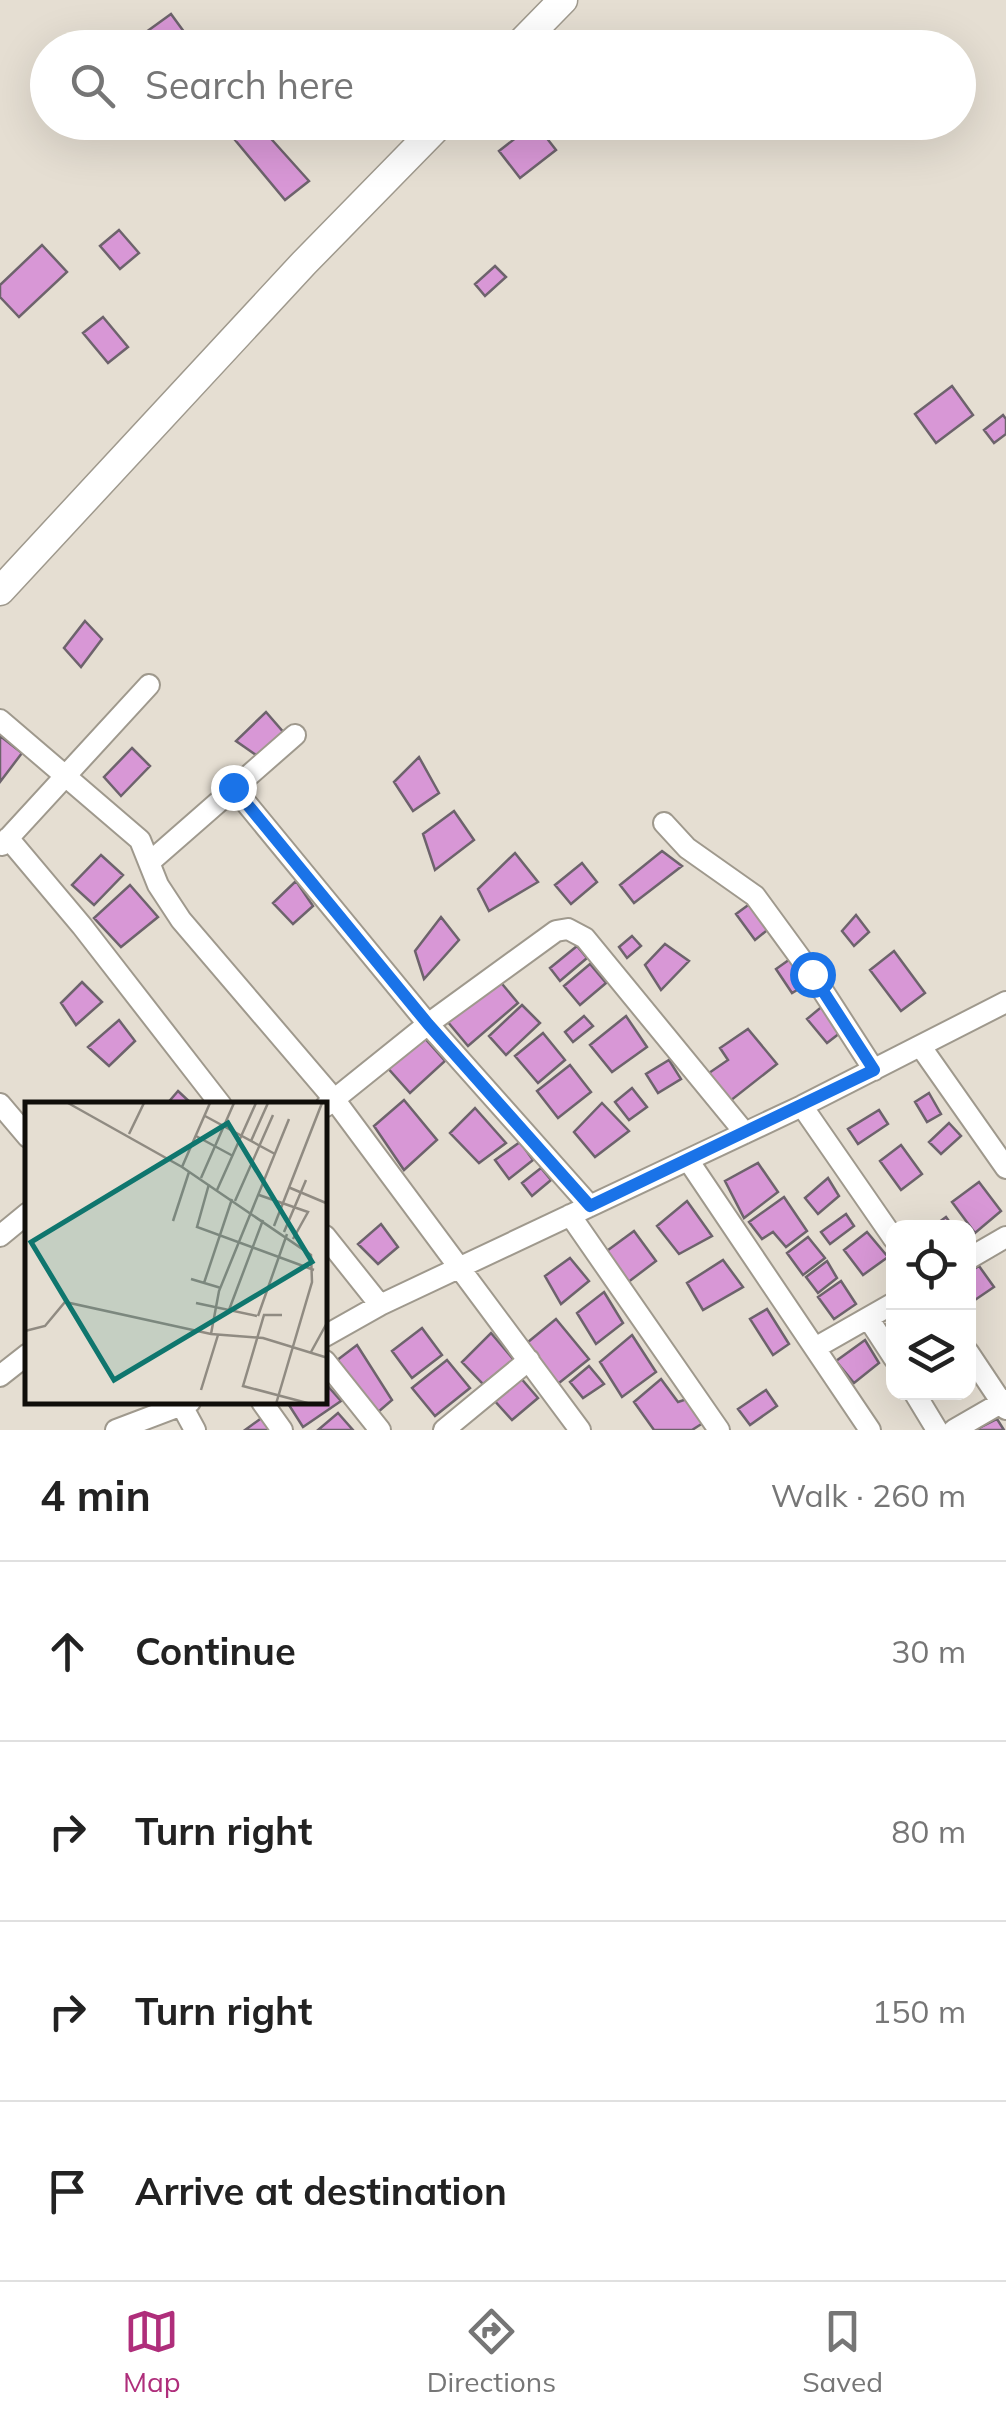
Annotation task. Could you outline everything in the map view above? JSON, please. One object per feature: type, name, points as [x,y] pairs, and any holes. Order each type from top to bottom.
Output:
[{"type":"street","points":[[533,30],[562,0]]},
{"type":"street","points":[[0,592],[304,263],[424,140]]},
{"type":"street","points":[[150,684],[4,843],[82,926],[219,1102]]},
{"type":"street","points":[[0,720],[133,832],[150,860],[158,885],[181,920],[461,1267],[580,1430]]},
{"type":"street","points":[[150,860],[295,735]]},
{"type":"street","points":[[233,787],[428,1024],[590,1206]]},
{"type":"street","points":[[664,822],[687,848],[755,896],[812,974],[874,1070]]},
{"type":"street","points":[[330,1103],[428,1024],[556,931],[568,929],[585,938],[745,1132]]},
{"type":"street","points":[[328,1334],[380,1305],[802,1106],[1006,1002]]},
{"type":"street","points":[[920,1047],[1006,1168]]},
{"type":"street","points":[[0,1104],[25,1133]]},
{"type":"street","points":[[802,1106],[886,1227]]},
{"type":"street","points":[[688,1160],[870,1430]]},
{"type":"street","points":[[0,1236],[25,1215]]},
{"type":"street","points":[[570,1216],[719,1430]]},
{"type":"street","points":[[976,1254],[1006,1237]]},
{"type":"street","points":[[328,1240],[380,1305]]},
{"type":"street","points":[[815,1348],[886,1308]]},
{"type":"street","points":[[868,1318],[886,1346]]},
{"type":"street","points":[[0,1376],[25,1356]]},
{"type":"street","points":[[444,1430],[529,1360]]},
{"type":"street","points":[[954,1430],[1005,1404],[976,1363]]},
{"type":"street","points":[[328,1366],[380,1430]]},
{"type":"street","points":[[919,1400],[938,1430]]},
{"type":"street","points":[[116,1430],[183,1405]]},
{"type":"street","points":[[186,1405],[195,1430]]},
{"type":"street","points":[[264,1405],[282,1430]]},
{"type":"building","points":[[171,14],[183,30],[149,30]]},
{"type":"building","points":[[235,140],[272,140],[309,181],[285,200]]},
{"type":"building","points":[[513,140],[548,140],[556,150],[520,178],[499,151]]},
{"type":"building","points":[[119,230],[139,253],[120,269],[100,246]]},
{"type":"building","points":[[42,245],[67,272],[19,317],[0,297],[0,285]]},
{"type":"building","points":[[495,266],[506,277],[485,296],[475,284]]},
{"type":"building","points":[[103,317],[128,347],[108,363],[83,333]]},
{"type":"building","points":[[952,386],[973,415],[936,443],[915,414]]},
{"type":"building","points":[[1003,415],[1006,434],[994,443],[984,430]]},
{"type":"building","points":[[85,621],[102,639],[81,667],[64,648]]},
{"type":"building","points":[[266,712],[285,734],[259,757],[236,741]]},
{"type":"building","points":[[0,736],[22,753],[0,782]]},
{"type":"building","points":[[132,748],[150,766],[121,796],[104,777]]},
{"type":"building","points":[[419,757],[439,793],[413,811],[394,782]]},
{"type":"building","points":[[454,811],[474,840],[435,870],[423,834]]},
{"type":"building","points":[[662,851],[682,866],[634,903],[620,885]]},
{"type":"building","points":[[515,853],[538,882],[489,911],[478,889]]},
{"type":"building","points":[[101,855],[123,875],[94,905],[72,885]]},
{"type":"building","points":[[582,863],[597,882],[571,904],[555,885]]},
{"type":"building","points":[[296,881],[313,906],[293,924],[273,903]]},
{"type":"building","points":[[130,885],[158,917],[121,947],[94,918]]},
{"type":"building","points":[[755,900],[771,927],[755,940],[736,914]]},
{"type":"building","points":[[856,915],[869,932],[854,946],[842,931]]},
{"type":"building","points":[[441,917],[459,940],[424,979],[415,951]]},
{"type":"building","points":[[632,936],[641,946],[627,958],[619,947]]},
{"type":"building","points":[[665,944],[689,961],[661,990],[645,965]]},
{"type":"building","points":[[577,946],[587,958],[560,981],[550,968]]},
{"type":"building","points":[[894,951],[925,993],[901,1011],[870,970]]},
{"type":"building","points":[[793,957],[810,982],[792,993],[776,969]]},
{"type":"building","points":[[590,964],[606,983],[580,1005],[564,986]]},
{"type":"building","points":[[498,979],[518,1003],[468,1046],[447,1021]]},
{"type":"building","points":[[82,982],[102,1002],[76,1025],[61,1003]]},
{"type":"building","points":[[825,1004],[845,1029],[827,1043],[807,1019]]},
{"type":"building","points":[[522,1005],[540,1023],[506,1055],[489,1036]]},
{"type":"building","points":[[584,1016],[593,1026],[573,1042],[565,1032]]},
{"type":"building","points":[[626,1016],[647,1047],[612,1072],[590,1045]]},
{"type":"building","points":[[119,1020],[135,1041],[109,1066],[88,1047]]},
{"type":"building","points":[[748,1029],[777,1064],[725,1105],[706,1075],[728,1060],[720,1048]]},
{"type":"building","points":[[543,1033],[565,1060],[538,1083],[515,1056]]},
{"type":"building","points":[[421,1034],[445,1061],[410,1093],[386,1066]]},
{"type":"building","points":[[669,1060],[681,1079],[658,1093],[646,1074]]},
{"type":"building","points":[[570,1065],[591,1092],[558,1118],[537,1091]]},
{"type":"building","points":[[632,1088],[647,1107],[629,1120],[615,1102]]},
{"type":"building","points":[[178,1091],[190,1102],[169,1102]]},
{"type":"building","points":[[929,1093],[941,1114],[927,1122],[915,1102]]},
{"type":"building","points":[[404,1100],[437,1140],[404,1170],[374,1126]]},
{"type":"building","points":[[602,1103],[629,1131],[595,1157],[574,1132]]},
{"type":"building","points":[[475,1108],[506,1143],[479,1163],[450,1133]]},
{"type":"building","points":[[879,1110],[888,1124],[858,1144],[848,1129]]},
{"type":"building","points":[[949,1123],[961,1136],[941,1154],[929,1142]]},
{"type":"building","points":[[520,1142],[533,1160],[509,1179],[495,1160]]},
{"type":"building","points":[[901,1145],[922,1174],[901,1190],[880,1161]]},
{"type":"building","points":[[758,1163],[778,1192],[744,1218],[725,1181]]},
{"type":"building","points":[[541,1168],[551,1180],[532,1196],[522,1183]]},
{"type":"building","points":[[828,1178],[839,1196],[818,1214],[805,1198]]},
{"type":"building","points":[[979,1182],[1001,1211],[976,1232],[976,1220],[965,1220],[952,1202]]},
{"type":"building","points":[[784,1197],[807,1231],[786,1247],[773,1232],[762,1239],[749,1222]]},
{"type":"building","points":[[687,1201],[712,1236],[679,1254],[657,1226]]},
{"type":"building","points":[[846,1214],[854,1226],[830,1244],[821,1232]]},
{"type":"building","points":[[381,1224],[398,1247],[378,1264],[358,1244]]},
{"type":"building","points":[[634,1231],[656,1261],[627,1283],[604,1253]]},
{"type":"building","points":[[867,1232],[886,1258],[863,1275],[844,1250]]},
{"type":"building","points":[[808,1237],[825,1258],[803,1275],[787,1253]]},
{"type":"building","points":[[570,1258],[589,1281],[561,1304],[545,1276]]},
{"type":"building","points":[[723,1260],[743,1287],[703,1310],[687,1283]]},
{"type":"building","points":[[827,1261],[837,1278],[818,1293],[806,1277]]},
{"type":"building","points":[[979,1266],[994,1287],[976,1299]]},
{"type":"building","points":[[841,1281],[856,1304],[834,1319],[818,1297]]},
{"type":"building","points":[[604,1292],[623,1323],[596,1344],[577,1313]]},
{"type":"building","points":[[767,1309],[789,1344],[773,1355],[750,1319]]},
{"type":"building","points":[[556,1319],[589,1359],[554,1387],[522,1347]]},
{"type":"building","points":[[422,1328],[442,1355],[412,1378],[392,1351]]},
{"type":"building","points":[[491,1333],[514,1360],[483,1384],[462,1362]]},
{"type":"building","points":[[632,1335],[656,1372],[622,1397],[600,1362]]},
{"type":"building","points":[[865,1340],[879,1363],[854,1383],[836,1361]]},
{"type":"building","points":[[357,1345],[392,1400],[377,1413],[336,1361]]},
{"type":"building","points":[[447,1360],[470,1388],[435,1416],[412,1388]]},
{"type":"building","points":[[589,1366],[604,1384],[583,1398],[570,1382]]},
{"type":"building","points":[[519,1376],[538,1398],[512,1420],[492,1398]]},
{"type":"building","points":[[661,1379],[678,1402],[687,1399],[703,1423],[692,1430],[654,1430],[634,1402]]},
{"type":"building","points":[[328,1386],[341,1401],[303,1427],[289,1405],[328,1405]]},
{"type":"building","points":[[766,1390],[777,1406],[750,1425],[738,1409]]},
{"type":"building","points":[[338,1413],[353,1430],[318,1430]]},
{"type":"building","points":[[263,1417],[274,1430],[245,1430]]},
{"type":"building","points":[[997,1419],[1004,1430],[975,1430]]},
{"type":"route","points":[[233,787],[428,1024],[590,1206],[874,1070],[812,974]]}]
